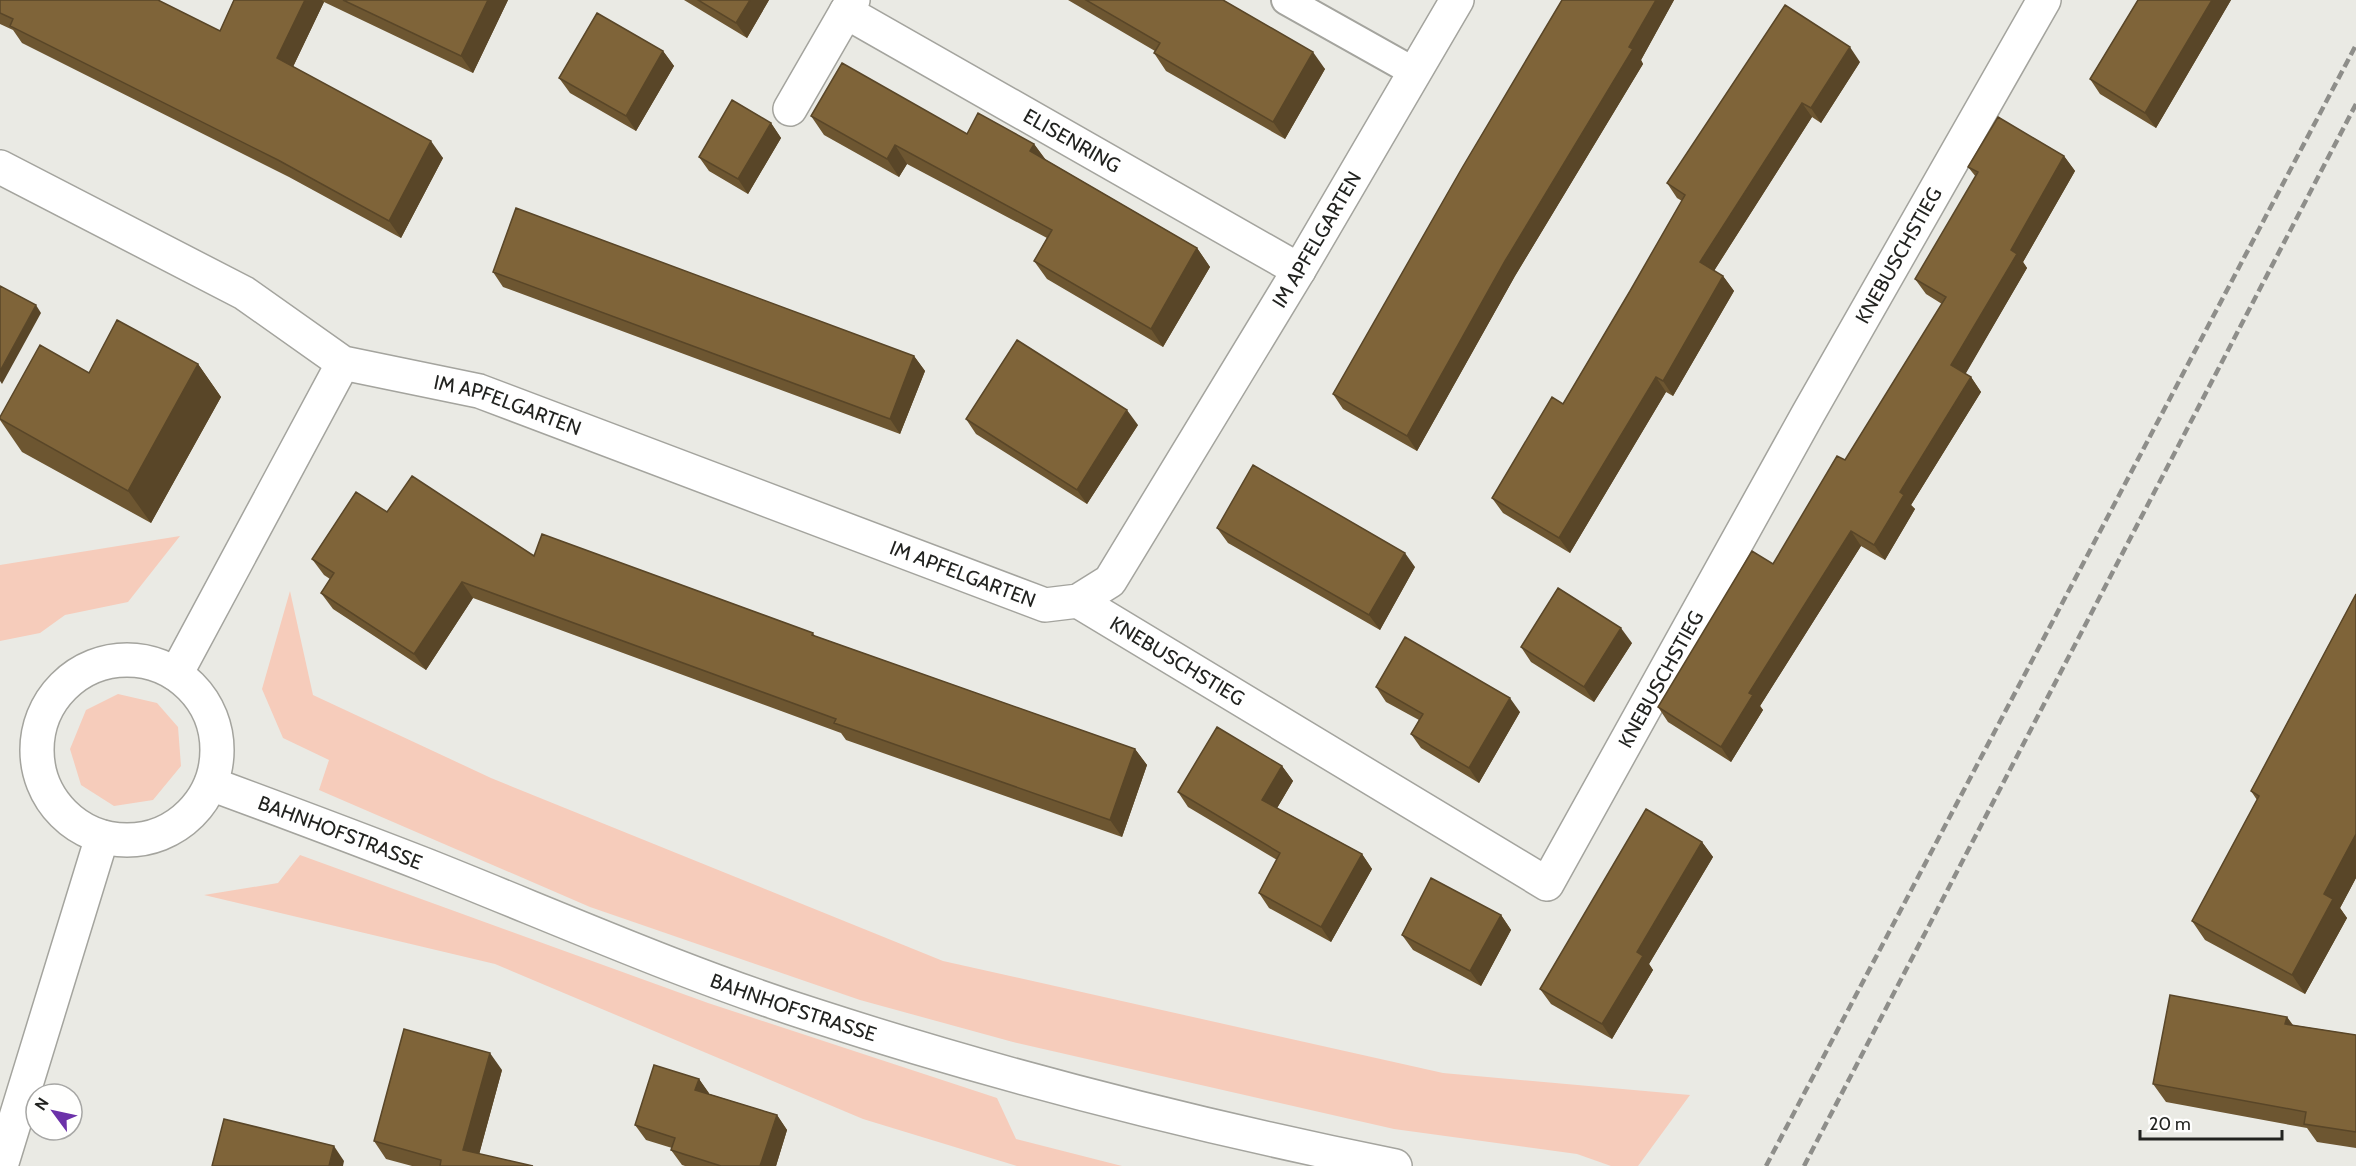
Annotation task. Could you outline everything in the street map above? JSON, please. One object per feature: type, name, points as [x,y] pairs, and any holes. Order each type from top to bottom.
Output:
[{"type":"street","name":"IM APFELGARTEN","points":[[0,168],[244,293],[343,363],[478,391],[1045,605],[1078,601],[1110,581],[1299,270],[1457,0]]},
{"type":"street","name":"KNEBUSCHSTIEG","points":[[1078,601],[1547,884],[1808,414],[2044,0]]},
{"type":"street","name":"ELISENRING","points":[[790,109],[849,6],[1299,270]]},
{"type":"street","points":[[176,674],[343,363]]},
{"type":"street","points":[[133,661],[151,663],[176,674],[195,690],[208,711],[216,734],[211,783],[200,803],[185,819],[167,832],[146,839],[124,841],[102,837],[75,825],[55,805],[41,780],[37,752],[41,723],[54,698],[73,678],[97,665],[133,661]]},
{"type":"street","name":"BAHNHOFSTRASSE","points":[[211,783],[428,866],[596,935],[812,1015],[1064,1089],[1255,1137],[1395,1166]]},
{"type":"street","points":[[1,1166],[102,837]]},
{"type":"lane","points":[[1286,0],[1416,73]]},
{"type":"shaded area","points":[[180,536],[128,602],[65,615],[40,633],[0,641],[0,565]]},
{"type":"shaded area","points":[[290,591],[313,695],[491,778],[943,961],[1443,1073],[1690,1095],[1638,1166],[1611,1166],[1577,1154],[1394,1129],[1013,1042],[860,1000],[590,907],[319,790],[329,760],[283,738],[262,689]]},
{"type":"shaded area","points":[[118,694],[157,703],[178,727],[181,766],[153,800],[114,806],[81,785],[70,749],[86,710]]},
{"type":"shaded area","points":[[300,855],[708,1003],[997,1098],[1016,1139],[1122,1166],[1017,1166],[863,1119],[495,964],[204,895],[278,883]]},
{"type":"building","points":[[0,0],[158,0],[220,31],[234,0],[305,0],[277,58],[431,141],[389,221],[278,160],[10,26],[13,19],[0,13]]},
{"type":"building","points":[[343,0],[488,0],[461,56]]},
{"type":"building","points":[[698,0],[750,0],[736,23]]},
{"type":"building","points":[[1086,0],[1223,0],[1313,52],[1273,122],[1154,53],[1160,43]]},
{"type":"building","points":[[1562,0],[1656,0],[1629,47],[1633,49],[1505,261],[1407,436],[1333,394],[1462,168]]},
{"type":"building","points":[[2138,0],[2212,0],[2145,113],[2090,79]]},
{"type":"building","points":[[1785,5],[1850,47],[1811,108],[1802,103],[1700,262],[1723,276],[1663,381],[1656,377],[1559,538],[1492,498],[1552,397],[1563,404],[1685,195],[1667,183]]},
{"type":"building","points":[[597,13],[663,51],[626,116],[559,78]]},
{"type":"building","points":[[842,63],[967,134],[978,113],[1034,144],[1030,151],[1197,248],[1151,329],[1034,261],[1052,230],[895,145],[887,159],[811,116]]},
{"type":"building","points":[[732,100],[771,123],[738,179],[699,157]]},
{"type":"building","points":[[1998,117],[2064,156],[2011,250],[2017,254],[1951,365],[1971,377],[1900,492],[1904,495],[1874,545],[1851,531],[1749,693],[1753,695],[1721,747],[1658,707],[1752,551],[1773,564],[1837,456],[1845,460],[1946,297],[1915,279],[1978,172],[1968,167]]},
{"type":"building","points":[[516,208],[914,356],[890,419],[493,272]]},
{"type":"building","points":[[0,286],[36,305],[0,371]]},
{"type":"building","points":[[117,320],[198,364],[128,491],[0,419],[40,345],[89,373]]},
{"type":"building","points":[[1017,340],[1127,410],[1077,490],[966,419]]},
{"type":"building","points":[[1253,465],[1405,553],[1369,615],[1217,528]]},
{"type":"building","points":[[412,476],[534,556],[542,534],[813,633],[812,635],[1135,749],[1110,820],[834,723],[836,719],[462,582],[414,654],[321,593],[334,573],[312,559],[356,492],[387,512]]},
{"type":"building","points":[[1558,588],[1621,628],[1584,687],[1521,647]]},
{"type":"building","points":[[2356,594],[2356,834],[2324,894],[2333,899],[2292,975],[2192,921],[2259,796],[2251,791]]},
{"type":"building","points":[[1405,637],[1510,698],[1469,768],[1411,734],[1423,714],[1376,687]]},
{"type":"building","points":[[1217,727],[1282,766],[1262,800],[1362,854],[1321,927],[1259,893],[1280,853],[1178,792]]},
{"type":"building","points":[[1646,809],[1702,842],[1637,952],[1643,956],[1602,1024],[1540,989]]},
{"type":"building","points":[[1431,878],[1501,915],[1470,971],[1402,935]]},
{"type":"building","points":[[2170,995],[2287,1017],[2285,1024],[2356,1035],[2356,1132],[2304,1124],[2306,1112],[2153,1084]]},
{"type":"building","points":[[404,1029],[490,1053],[463,1150],[533,1166],[440,1166],[441,1160],[374,1141]]},
{"type":"building","points":[[654,1065],[699,1079],[695,1090],[777,1115],[760,1166],[721,1166],[671,1150],[675,1138],[635,1125]]},
{"type":"building","points":[[224,1119],[334,1146],[329,1166],[212,1166]]},
{"type":"railway","points":[[1766,1166],[2356,45]]},
{"type":"railway","points":[[1804,1166],[2356,104]]}]
